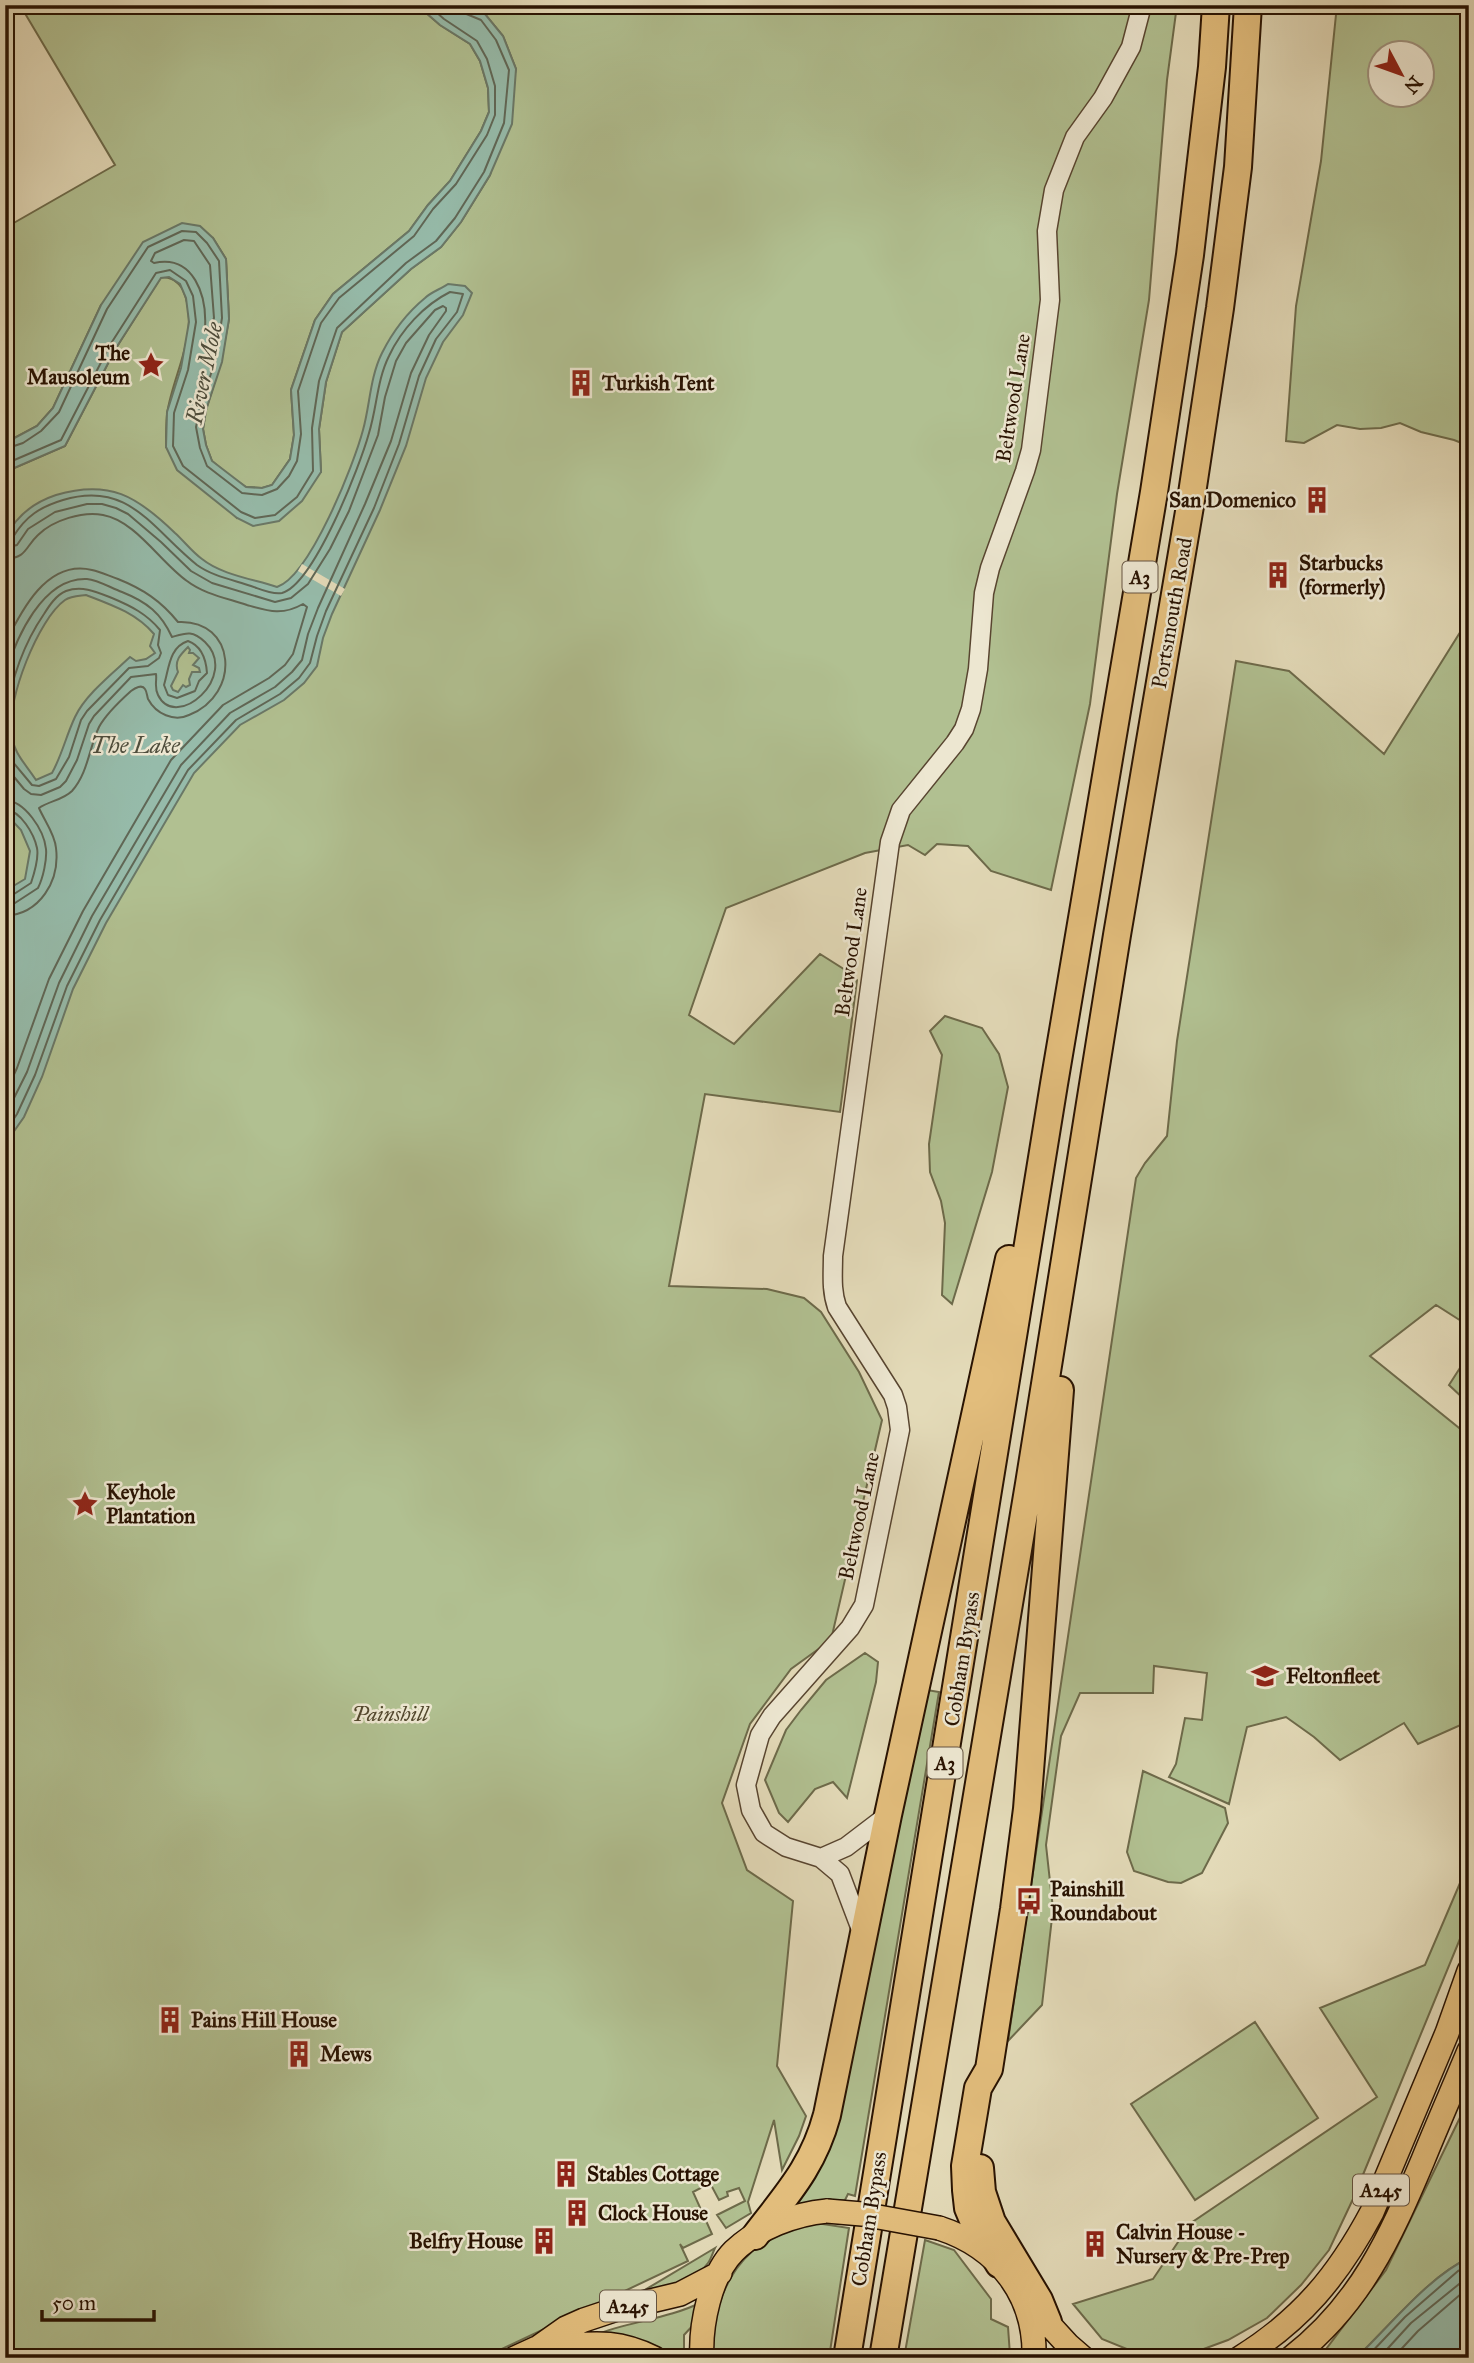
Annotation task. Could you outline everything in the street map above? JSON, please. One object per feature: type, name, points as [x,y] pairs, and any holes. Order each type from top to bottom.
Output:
[{"type":"highway","name":"Portsmouth Road","points":[[1041,1168],[1122,687],[1190,255],[1212,67],[1216,5]]},
{"type":"highway","name":"Portsmouth Road","points":[[1072,1217],[1191,500],[1220,308],[1238,167],[1248,5]]},
{"type":"highway","points":[[755,2236],[802,2175],[820,2139],[1009,1259],[1041,1168]]},
{"type":"highway","name":"Cobham Bypass","points":[[847,2358],[1041,1168]]},
{"type":"highway","points":[[1048,2322],[1039,2300],[992,2222],[982,2192],[980,2167],[989,2110],[989,2069],[1027,1809],[1072,1217]]},
{"type":"highway","name":"Cobham Bypass","points":[[883,2358],[1072,1217]]},
{"type":"highway","points":[[989,2069],[978,2088],[966,2157],[966,2190],[968,2208],[973,2220],[999,2264]]},
{"type":"main road","name":"A245","points":[[1240,2358],[1305,2310],[1341,2265],[1360,2235],[1372,2213],[1441,2046],[1466,1977]]},
{"type":"main road","name":"A245","points":[[1291,2358],[1328,2326],[1357,2291],[1394,2228],[1469,2051]]},
{"type":"main road","points":[[702,2358],[705,2316],[720,2273],[734,2251],[780,2222],[800,2215],[827,2211],[862,2214],[939,2228],[973,2243],[999,2264],[1023,2296],[1083,2358]]},
{"type":"main road","name":"A245","points":[[515,2358],[584,2320],[680,2294],[720,2273]]},
{"type":"main road","points":[[1023,2296],[1034,2339],[1034,2358]]},
{"type":"main road","name":"A245","points":[[539,2347],[597,2342],[622,2346],[654,2358]]},
{"type":"street","name":"Beltwood Lane","points":[[864,1939],[844,1881],[836,1869],[821,1858],[786,1847],[764,1833],[751,1810],[746,1786],[760,1735],[772,1716],[850,1628],[864,1605],[900,1430],[897,1406],[892,1395],[837,1307],[832,1278],[890,842],[901,810],[955,743],[964,729],[971,709],[978,668],[984,593],[990,568],[1031,450],[1050,300],[1047,231],[1054,190],[1075,138],[1103,98],[1131,47],[1142,5]]},
{"type":"street","points":[[821,1858],[846,1847],[888,1815]]},
{"type":"green space","points":[[20,5],[417,5],[440,25],[470,44],[480,61],[488,88],[489,112],[481,131],[450,181],[409,231],[333,294],[315,320],[291,390],[294,435],[290,459],[272,485],[262,488],[246,487],[212,461],[206,445],[203,429],[206,410],[221,362],[229,319],[226,259],[213,238],[101,305],[53,408],[37,426],[5,443],[5,228],[115,165]]},
{"type":"green space","name":"Painshill","points":[[460,5],[1177,5],[1167,80],[1149,300],[1117,494],[1090,704],[1051,890],[991,871],[968,846],[937,844],[925,855],[908,845],[865,853],[726,908],[689,1015],[734,1044],[820,954],[857,980],[840,1112],[705,1094],[669,1286],[767,1289],[804,1298],[821,1312],[859,1372],[882,1420],[831,1640],[791,1669],[750,1724],[722,1803],[747,1870],[793,1901],[777,2066],[806,2116],[782,2170],[774,2120],[748,2202],[751,2213],[726,2228],[717,2215],[745,2201],[739,2188],[727,2192],[728,2196],[719,2200],[710,2183],[693,2192],[712,2234],[683,2248],[680,2244],[688,2261],[483,2358],[5,2358],[5,472],[65,446],[116,348],[161,277],[174,280],[183,290],[189,321],[184,352],[167,414],[166,447],[237,518],[321,472],[319,429],[326,382],[342,332],[411,269],[441,247],[461,222],[490,175],[516,69],[503,36],[485,14]]},
{"type":"green space","points":[[1337,5],[1469,5],[1469,446],[1400,423],[1381,428],[1360,429],[1337,425],[1304,443],[1286,441],[1296,306],[1321,161]]},
{"type":"green space","points":[[1469,618],[1469,1326],[1436,1305],[1370,1356],[1469,1436],[1469,1729],[1465,1723],[1418,1744],[1404,1723],[1340,1760],[1286,1717],[1247,1727],[1229,1804],[1169,1777],[1176,1764],[1185,1718],[1202,1720],[1207,1673],[1154,1666],[1153,1693],[1080,1693],[1061,1736],[1046,1845],[1053,1909],[1042,2005],[1008,2041],[1136,1178],[1167,1136],[1177,1041],[1236,661],[1289,671],[1384,754]]},
{"type":"green space","points":[[945,1016],[982,1028],[999,1054],[1008,1087],[992,1172],[952,1304],[942,1295],[945,1223],[941,1201],[930,1172],[929,1144],[942,1055],[930,1031]]},
{"type":"green space","points":[[1469,1354],[1469,1394],[1464,1399],[1449,1385]]},
{"type":"green space","points":[[865,1653],[878,1662],[876,1682],[847,1798],[833,1782],[815,1789],[788,1822],[779,1813],[765,1780],[786,1730],[826,1680]]},
{"type":"green space","points":[[927,1690],[939,1692],[855,2196],[848,2194],[845,2200],[818,2201],[786,2209],[810,2185],[831,2139]]},
{"type":"green space","points":[[1143,1771],[1225,1808],[1228,1823],[1202,1873],[1181,1883],[1168,1882],[1134,1871],[1127,1852]]},
{"type":"green space","points":[[1469,1862],[1469,1917],[1353,2199],[1329,2250],[1301,2285],[1267,2318],[1228,2340],[1182,2357],[1139,2354],[1102,2339],[1073,2304],[1153,2279],[1191,2223],[1377,2097],[1320,2008],[1425,1965]]},
{"type":"green space","points":[[1255,2022],[1318,2118],[1195,2200],[1131,2104]]},
{"type":"green space","points":[[1469,2099],[1469,2258],[1454,2266],[1424,2290],[1356,2358],[1317,2358],[1386,2270]]},
{"type":"green space","points":[[803,2221],[849,2228],[829,2358],[714,2358],[711,2351],[716,2314],[734,2273],[763,2243]]},
{"type":"green space","points":[[925,2240],[954,2250],[991,2299],[991,2319],[1008,2327],[1010,2355],[1007,2358],[904,2358]]},
{"type":"green space","points":[[715,2248],[702,2270],[686,2281],[638,2294]]},
{"type":"green space","points":[[702,2302],[696,2322],[684,2335],[684,2358],[662,2358],[595,2335],[689,2308]]},
{"type":"water","name":"River Mole","points":[[417,5],[460,5],[485,14],[503,36],[516,69],[512,124],[490,175],[461,222],[441,247],[411,269],[342,332],[326,382],[319,429],[321,472],[302,501],[279,521],[253,526],[237,518],[177,470],[166,447],[167,412],[181,368],[189,322],[186,298],[180,284],[169,277],[161,278],[116,348],[65,446],[5,472],[5,443],[37,426],[53,408],[101,305],[143,242],[182,223],[200,226],[213,238],[226,259],[229,319],[222,362],[206,410],[203,429],[206,445],[212,461],[246,487],[262,488],[272,485],[290,459],[294,435],[291,390],[315,320],[333,294],[409,231],[450,181],[481,131],[489,112],[488,88],[480,61],[470,44],[440,25]]},
{"type":"water","name":"The Lake","points":[[448,284],[465,286],[472,293],[463,315],[443,342],[426,378],[406,446],[332,614],[317,666],[304,683],[284,700],[240,725],[194,773],[106,923],[73,989],[42,1077],[24,1117],[5,1144],[5,891],[25,879],[30,851],[21,830],[5,813],[5,539],[9,531],[19,518],[47,498],[75,491],[107,490],[135,500],[148,509],[210,564],[228,573],[277,587],[290,578],[303,563],[341,492],[358,446],[375,372],[386,345],[401,323],[427,296]],"holes":[[[86,595],[123,610],[139,620],[154,634],[150,646],[155,653],[136,661],[130,657],[92,693],[75,717],[52,773],[36,780],[17,753],[12,740],[11,719],[19,681],[35,642],[55,610],[67,599]],[[188,647],[189,653],[199,658],[193,665],[199,668],[200,672],[192,672],[190,685],[183,685],[178,692],[171,686],[178,672],[178,658]]]},
{"type":"water","points":[[1469,2258],[1469,2358],[1356,2358],[1424,2290],[1454,2266]]},
{"type":"pier","points":[[302,564],[345,589],[341,596],[298,571]]},
{"type":"place","name":"The Mausoleum","points":[[151,365]]},
{"type":"place","name":"Turkish Tent","points":[[581,383]]},
{"type":"place","name":"San Domenico","points":[[1317,500]]},
{"type":"place","name":"Starbucks (formerly)","points":[[1278,575]]},
{"type":"place","name":"Keyhole Plantation","points":[[85,1504]]},
{"type":"place","name":"Feltonfleet","points":[[1265,1676]]},
{"type":"place","name":"Painshill Roundabout","points":[[1029,1901]]},
{"type":"place","name":"Pains Hill House","points":[[170,2020]]},
{"type":"place","name":"Mews","points":[[299,2054]]},
{"type":"place","name":"Stables Cottage","points":[[566,2174]]},
{"type":"place","name":"Clock House","points":[[577,2213]]},
{"type":"place","name":"Belfry House","points":[[544,2241]]},
{"type":"place","name":"Calvin House - Nursery & Pre-Prep","points":[[1095,2244]]}]
